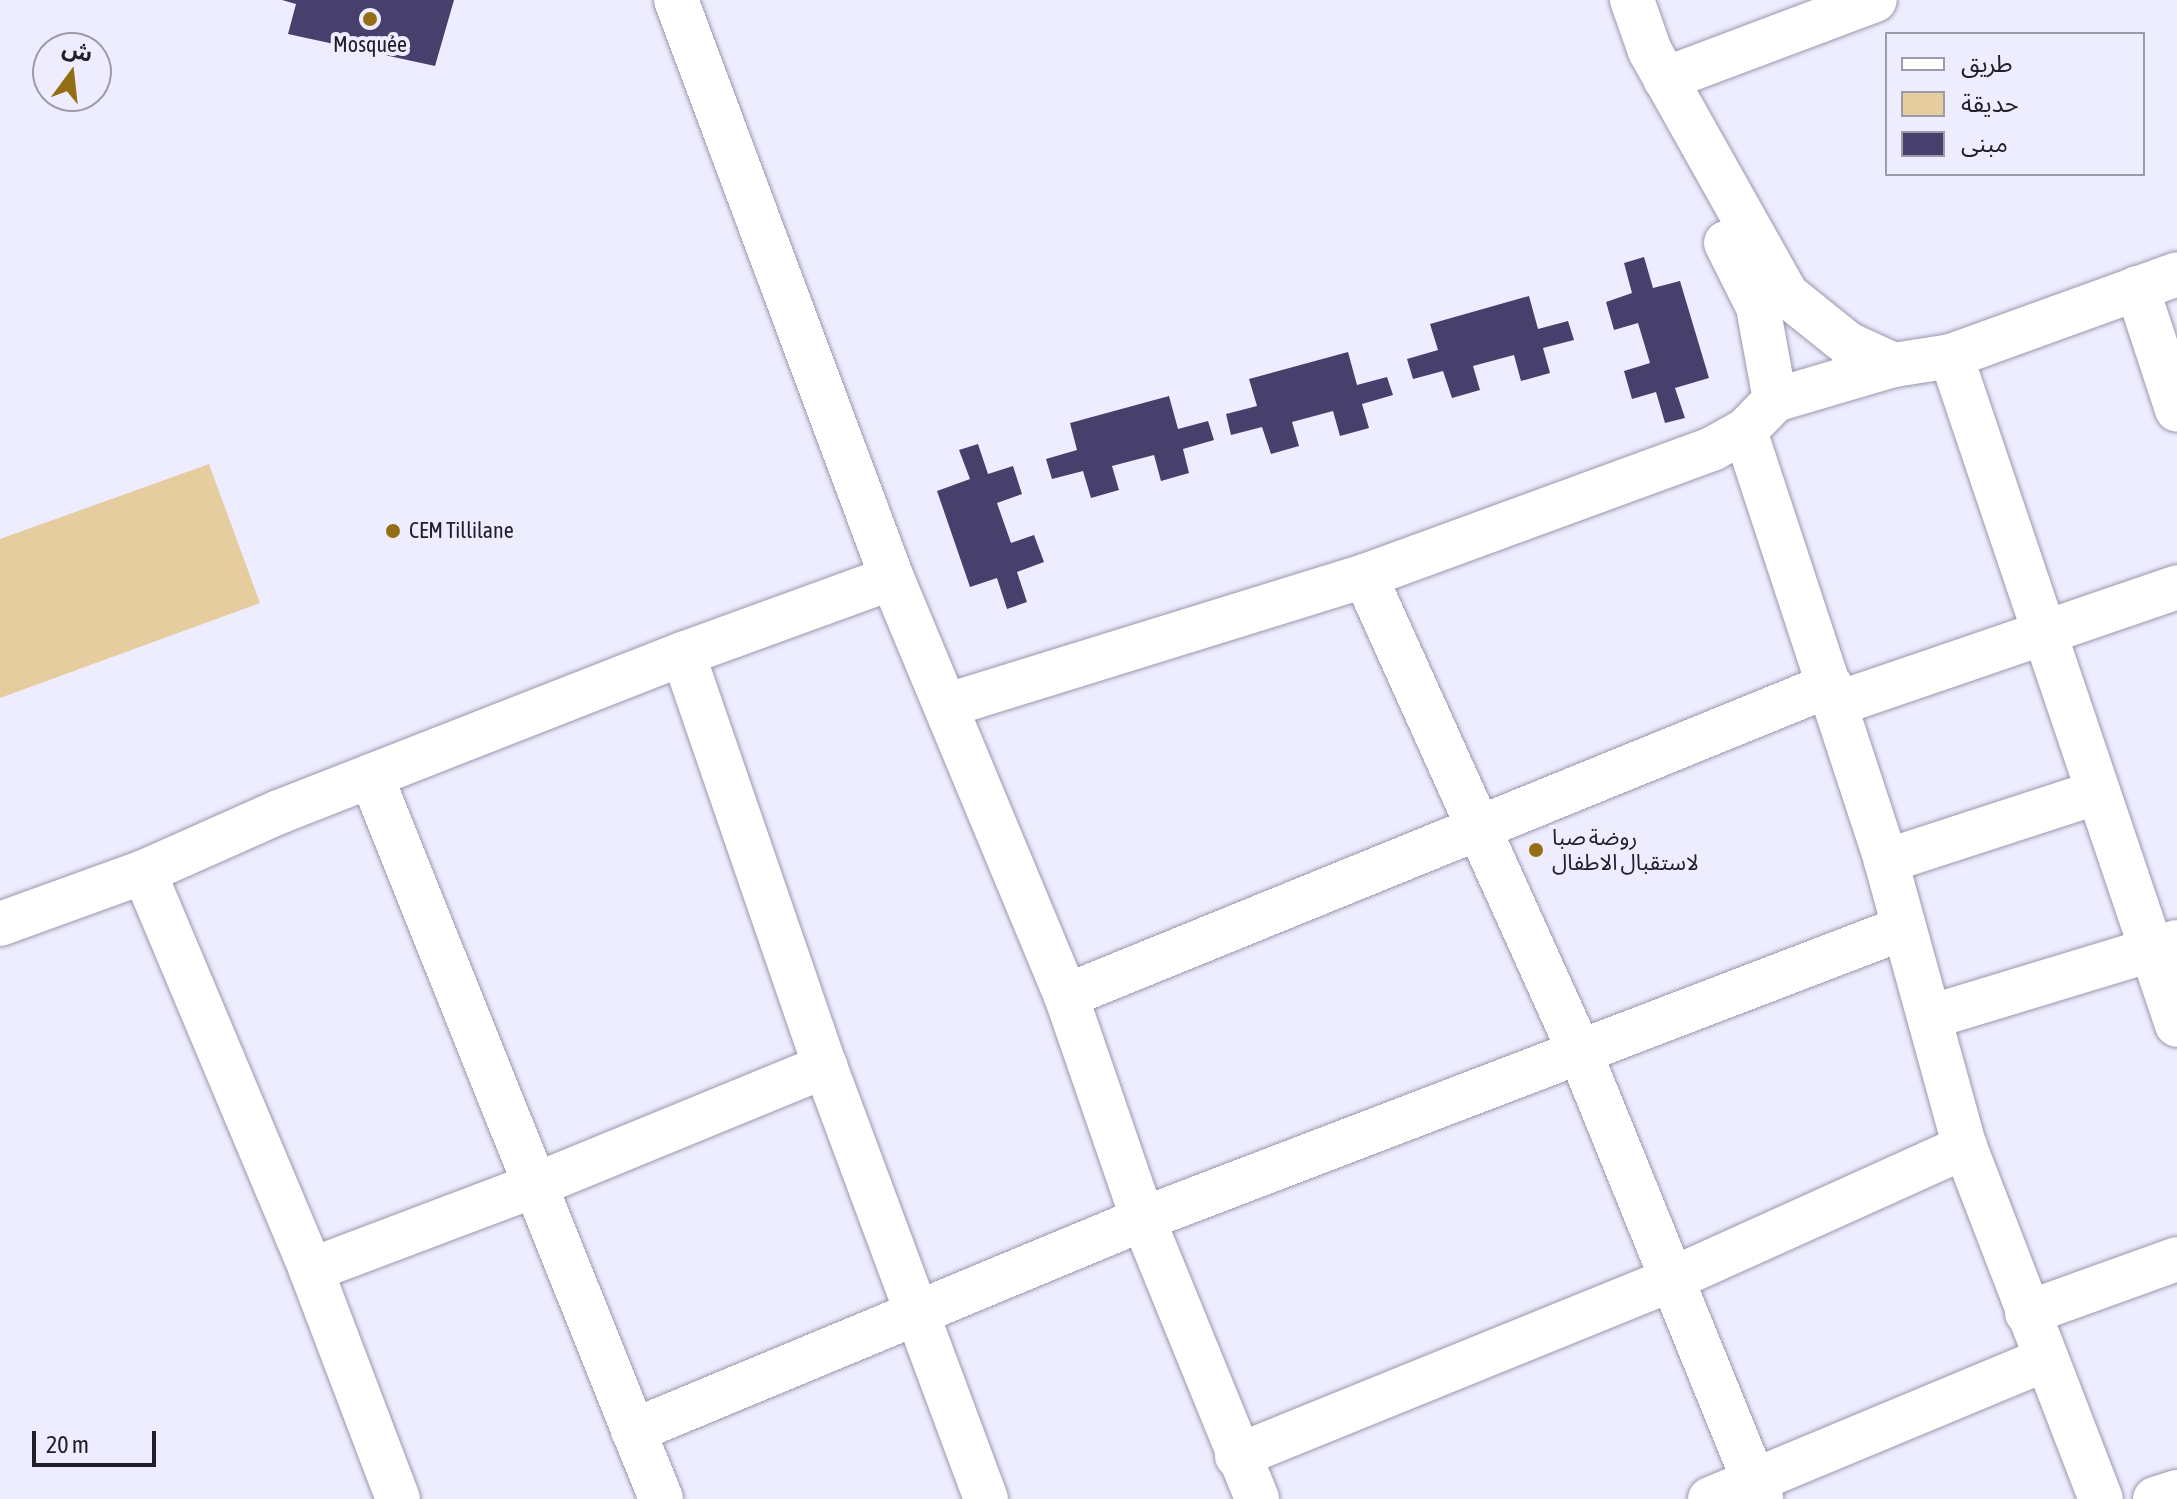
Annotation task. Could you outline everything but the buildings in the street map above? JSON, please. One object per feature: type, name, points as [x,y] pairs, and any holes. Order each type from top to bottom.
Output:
[{"type":"street","points":[[676,0],[892,578],[948,705],[1066,996],[1143,1219],[1257,1499]]},
{"type":"street","points":[[1607,0],[1632,65],[1758,307],[1775,400]]},
{"type":"street","points":[[1632,0],[1665,79],[1787,295],[1848,344],[1894,365]]},
{"type":"street","points":[[1665,79],[1875,0]]},
{"type":"street","points":[[948,705],[1365,576],[1712,449],[1745,431],[1775,400],[1894,365],[1951,356],[2157,281],[2177,410]]},
{"type":"street","points":[[1951,356],[2098,792],[2164,946],[2177,1025]]},
{"type":"street","points":[[1745,431],[1886,861],[1901,929],[1930,1017],[1965,1147],[2101,1499]]},
{"type":"street","points":[[1365,576],[1581,1055],[1758,1490]]},
{"type":"street","points":[[0,924],[144,872],[371,776],[683,654],[892,578]]},
{"type":"street","points":[[1066,996],[1478,827],[1833,694],[2177,587]]},
{"type":"street","points":[[683,654],[825,1066],[986,1499]]},
{"type":"street","points":[[371,776],[661,1499]]},
{"type":"street","points":[[1886,861],[2098,792]]},
{"type":"street","points":[[144,872],[311,1270],[398,1499]]},
{"type":"street","points":[[633,1431],[1143,1219],[1581,1055],[1901,929]]},
{"type":"street","points":[[1930,1017],[2164,946]]},
{"type":"street","points":[[311,1270],[533,1186],[825,1066]]},
{"type":"street","points":[[1237,1456],[1670,1280],[1965,1147]]},
{"type":"street","points":[[2027,1313],[2177,1259]]},
{"type":"street","points":[[1710,1499],[1758,1490],[2046,1359]]},
{"type":"street","points":[[2155,1499],[2177,1492]]},
{"type":"green space","points":[[209,464],[260,603],[0,698],[0,539]]},
{"type":"place","name":"Mosquée","points":[[370,19]]},
{"type":"place","name":"CEM Tillilane","points":[[393,531]]},
{"type":"place","name":"روضة صبا لاستقبال الاطفال","points":[[1536,850]]}]
